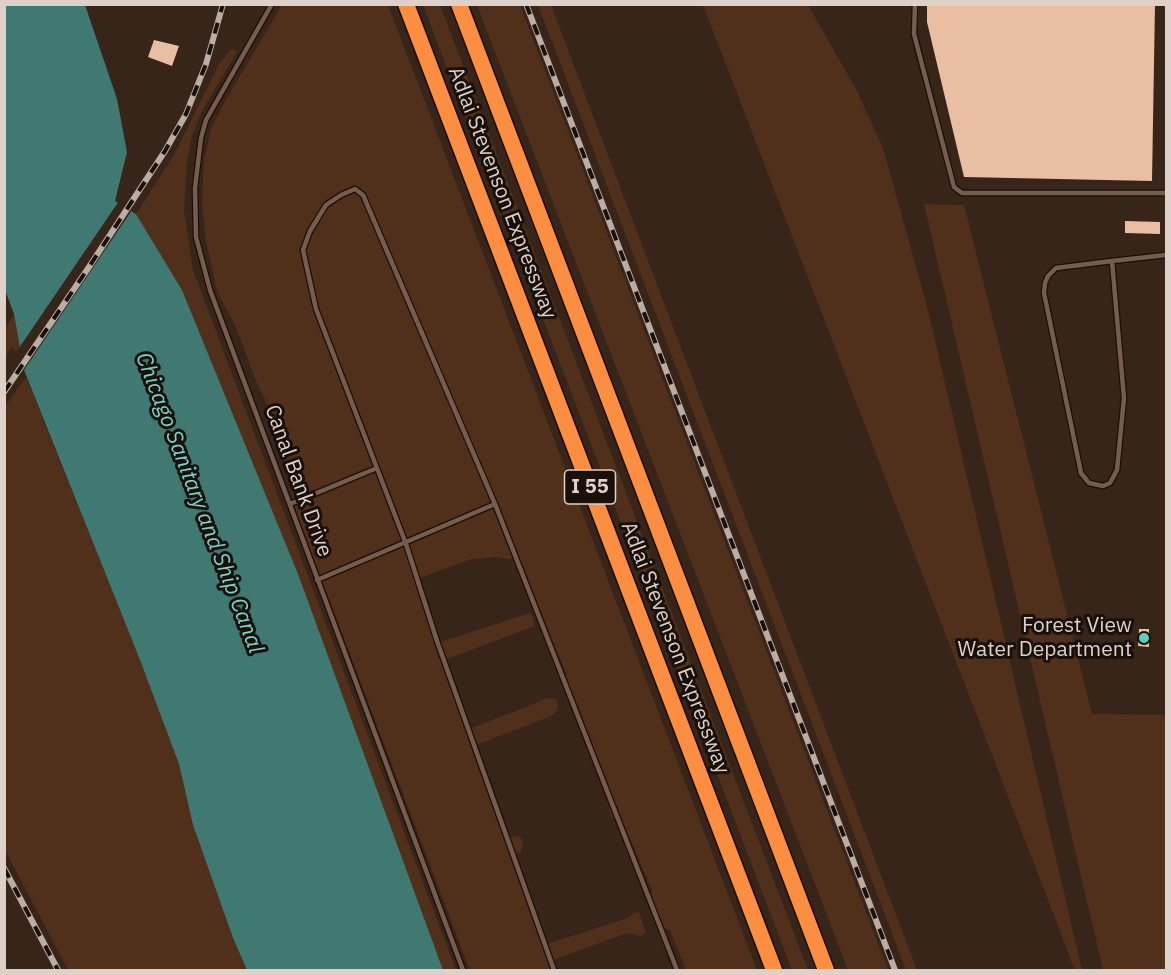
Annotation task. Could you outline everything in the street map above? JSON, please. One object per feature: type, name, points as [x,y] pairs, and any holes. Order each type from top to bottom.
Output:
[{"type":"highway","name":"Adlai Stevenson Expressway","points":[[406,4],[774,970]]},
{"type":"highway","name":"Adlai Stevenson Expressway","points":[[459,4],[826,970]]},
{"type":"lane","name":"Canal Bank Drive","points":[[272,4],[206,120],[197,161],[194,212],[196,237],[210,290],[463,970]]},
{"type":"lane","points":[[915,4],[914,34],[954,187],[962,193],[1167,193]]},
{"type":"lane","points":[[554,970],[437,641],[406,544],[316,309],[303,250],[310,231],[326,205],[355,189],[363,195],[495,504],[677,970]]},
{"type":"lane","points":[[1112,261],[1124,398],[1117,470],[1110,483],[1103,486],[1089,483],[1081,473],[1044,293],[1048,276],[1056,268],[1112,261],[1167,255]]},
{"type":"lane","points":[[290,504],[377,468]]},
{"type":"lane","points":[[317,580],[406,544],[495,504]]},
{"type":"shaded area","points":[[282,5],[388,5],[757,970],[686,970],[670,930],[657,926],[650,911],[652,890],[624,825],[611,816],[609,809],[611,796],[578,706],[567,699],[566,673],[520,561],[497,557],[472,559],[416,579],[437,643],[530,613],[533,617],[534,626],[442,661],[467,730],[548,698],[556,699],[558,707],[554,715],[473,746],[506,838],[520,836],[523,844],[521,852],[510,857],[544,945],[628,918],[639,912],[646,933],[640,936],[627,933],[550,961],[553,970],[470,970],[297,515],[277,426],[256,381],[236,327],[217,291],[206,241],[202,204],[204,160],[211,129]]},
{"type":"shaded area","points":[[423,5],[440,5],[808,970],[792,970]]},
{"type":"shaded area","points":[[477,5],[520,5],[888,970],[848,970]]},
{"type":"shaded area","points":[[538,5],[551,5],[917,970],[906,970]]},
{"type":"shaded area","points":[[703,5],[808,5],[857,91],[883,148],[927,306],[1082,970],[1075,970]]},
{"type":"shaded area","points":[[232,48],[237,52],[202,111],[192,136],[187,162],[184,210],[193,270],[456,970],[443,970],[298,574],[182,290],[136,214],[175,153],[219,64]]},
{"type":"shaded area","points":[[924,204],[964,205],[1092,714],[1166,715],[1166,970],[1103,970]]},
{"type":"shaded area","points":[[14,314],[20,347],[17,351],[11,347],[5,357],[5,329]]},
{"type":"shaded area","points":[[26,377],[140,660],[179,764],[193,825],[233,938],[247,970],[68,970],[5,850],[4,408]]},
{"type":"water","name":"Chicago Sanitary and Ship Canal","points":[[5,5],[85,5],[117,99],[127,152],[115,201],[136,214],[182,290],[298,574],[443,970],[247,970],[233,938],[193,825],[179,764],[24,370],[14,314],[5,290]]},
{"type":"pier","points":[[119,201],[132,210],[24,370],[20,368],[17,351]]},
{"type":"building","points":[[927,4],[1155,4],[1152,181],[964,177],[927,22]]},
{"type":"building","points":[[154,40],[179,46],[172,66],[148,57]]},
{"type":"building","points":[[1125,221],[1160,222],[1160,234],[1125,233]]},
{"type":"building","name":"Forest View Water Department","points":[[1139,629],[1149,629],[1149,647],[1138,646]]},
{"type":"railway","points":[[4,392],[165,151],[186,114],[206,64],[223,4]]},
{"type":"railway","points":[[526,4],[895,970]]},
{"type":"railway","points":[[4,868],[58,970]]},
{"type":"place","name":"Forest View Water Department","points":[[1144,638]]}]
